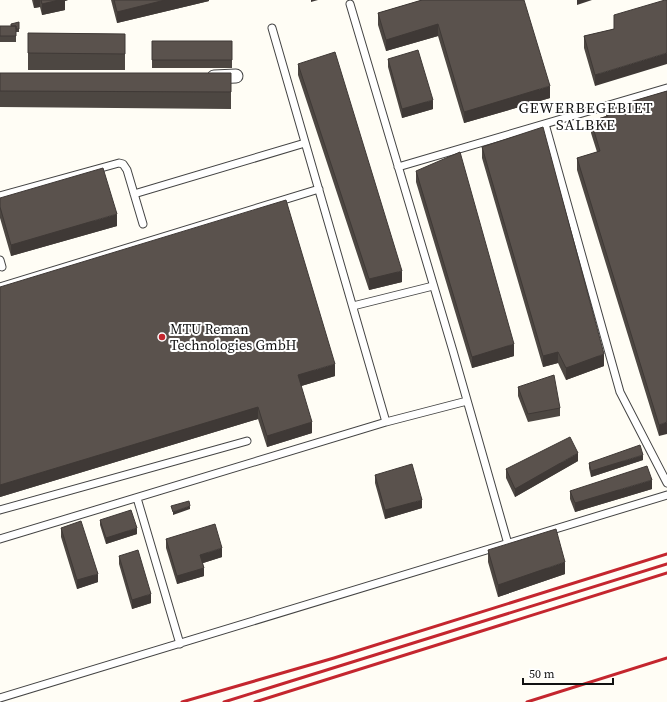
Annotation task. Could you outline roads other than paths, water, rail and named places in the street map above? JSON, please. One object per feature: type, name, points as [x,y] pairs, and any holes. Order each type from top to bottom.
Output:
[{"type":"street","points":[[204,77],[236,76]]},
{"type":"lane","points":[[350,4],[508,544]]},
{"type":"lane","points":[[272,28],[386,422]]},
{"type":"lane","points":[[398,167],[667,88]]},
{"type":"lane","points":[[545,124],[620,392],[667,483]]},
{"type":"lane","points":[[134,194],[306,143]]},
{"type":"lane","points":[[0,196],[119,163],[123,164],[127,170],[143,224]]},
{"type":"lane","points":[[0,287],[319,189]]},
{"type":"lane","points":[[353,306],[433,286]]},
{"type":"lane","points":[[0,539],[386,422],[467,401]]},
{"type":"lane","points":[[0,510],[246,441]]},
{"type":"lane","points":[[0,698],[667,495]]},
{"type":"lane","points":[[137,498],[180,644]]},
{"type":"railway","points":[[182,702],[334,658],[667,554]]},
{"type":"railway","points":[[224,702],[667,564]]},
{"type":"railway","points":[[255,702],[667,573]]},
{"type":"railway","points":[[527,702],[667,658]]},
{"type":"place","name":"MTU Reman Technologies GmbH","points":[[162,337]]},
{"type":"district","name":"GEWERBEGEBIET SALBKE","points":[[586,116]]}]
